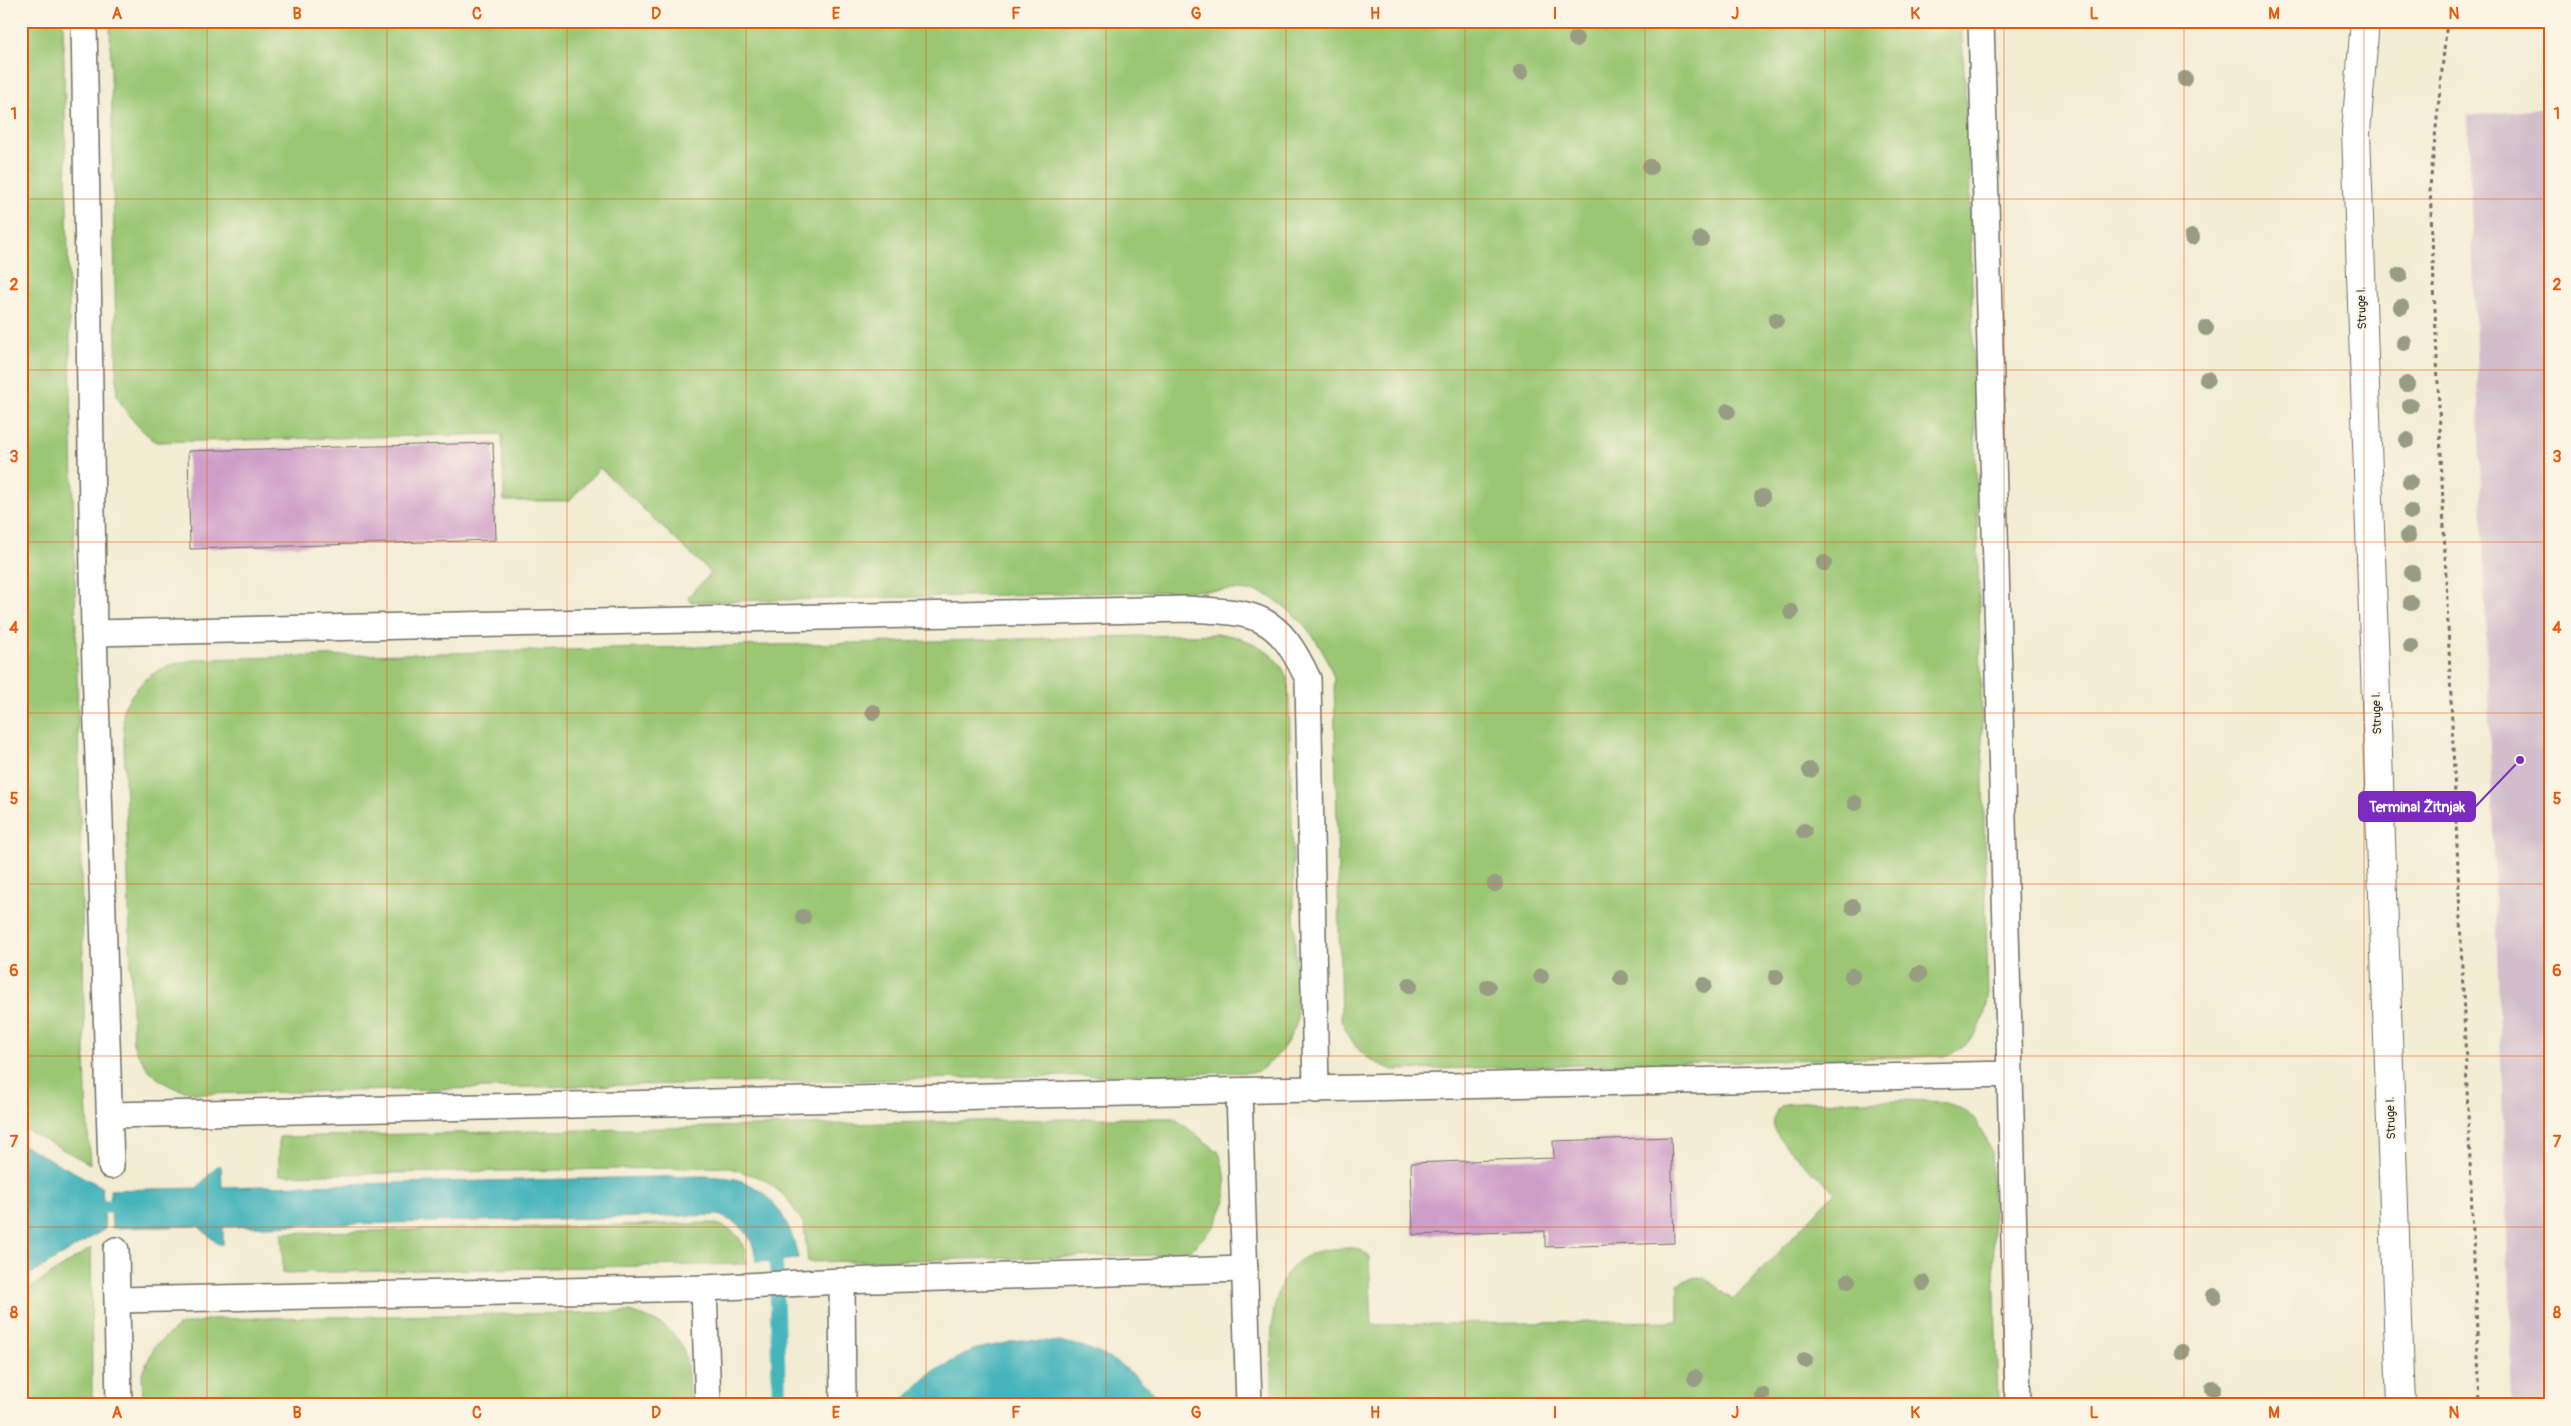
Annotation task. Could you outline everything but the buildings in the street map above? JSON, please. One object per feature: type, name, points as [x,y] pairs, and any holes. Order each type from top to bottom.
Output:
[{"type":"street","name":"Struge I.","points":[[2365,21],[2356,132],[2402,1405]]},
{"type":"lane","points":[[84,21],[94,633],[111,1166]]},
{"type":"lane","points":[[1981,21],[2018,1405]]},
{"type":"lane","points":[[94,633],[1187,609],[1241,612],[1273,626],[1296,652],[1308,680],[1316,1090]]},
{"type":"lane","points":[[110,1115],[2010,1074]]},
{"type":"lane","points":[[1239,1092],[1249,1405]]},
{"type":"lane","points":[[116,1250],[119,1405]]},
{"type":"lane","points":[[118,1300],[704,1288],[842,1281],[1245,1269]]},
{"type":"lane","points":[[842,1281],[843,1405]]},
{"type":"lane","points":[[704,1288],[708,1405]]},
{"type":"path","points":[[2447,21],[2430,187],[2480,1405]]},
{"type":"shaded area","points":[[2550,108],[2550,1405],[2513,1405],[2468,116]]},
{"type":"green space","points":[[21,21],[63,21],[86,1098],[90,1164],[21,1127]]},
{"type":"green space","points":[[110,21],[1961,21],[1969,154],[1988,999],[1980,1027],[1971,1039],[1948,1056],[1393,1070],[1366,1057],[1351,1039],[1341,1020],[1334,678],[1316,640],[1298,618],[1264,594],[1253,591],[1233,590],[690,602],[688,597],[711,573],[600,468],[569,501],[504,501],[502,434],[156,442],[134,421],[117,395]]},
{"type":"green space","points":[[1222,634],[1240,638],[1266,651],[1280,665],[1286,676],[1288,686],[1297,1022],[1290,1038],[1281,1051],[1257,1072],[200,1094],[177,1089],[159,1079],[145,1065],[133,1044],[123,709],[130,697],[146,679],[164,668],[201,659]]},
{"type":"green space","points":[[1903,1100],[1935,1102],[1958,1107],[1968,1113],[1976,1122],[1984,1134],[1991,1151],[1998,1405],[1273,1405],[1272,1334],[1274,1309],[1280,1287],[1292,1268],[1309,1255],[1334,1249],[1349,1248],[1358,1249],[1366,1254],[1369,1258],[1372,1325],[1678,1321],[1678,1284],[1696,1277],[1702,1278],[1713,1283],[1733,1300],[1835,1192],[1801,1161],[1777,1135],[1773,1121],[1781,1106],[1799,1102]]},
{"type":"green space","points":[[1174,1118],[1219,1152],[1225,1174],[1226,1200],[1215,1226],[1192,1249],[1168,1255],[808,1262],[804,1224],[786,1197],[764,1179],[727,1167],[279,1175],[279,1137]]},
{"type":"green space","points":[[711,1223],[727,1228],[738,1236],[744,1248],[746,1264],[283,1273],[282,1233]]},
{"type":"green space","points":[[91,1248],[92,1405],[21,1405],[21,1294]]},
{"type":"green space","points":[[629,1312],[648,1318],[663,1326],[673,1334],[680,1344],[685,1356],[689,1386],[689,1405],[143,1405],[142,1373],[155,1346],[178,1326],[212,1319]]},
{"type":"water","points":[[21,1144],[102,1187],[105,1229],[21,1280]]},
{"type":"water","points":[[217,1166],[221,1166],[222,1187],[705,1176],[731,1178],[748,1184],[770,1199],[791,1233],[798,1259],[756,1262],[753,1245],[746,1232],[734,1222],[718,1215],[223,1227],[223,1244],[218,1244],[198,1226],[112,1228],[110,1190],[197,1188]]},
{"type":"water","points":[[1020,1340],[1067,1343],[1094,1351],[1121,1365],[1133,1374],[1164,1405],[898,1405],[931,1373],[973,1350]]},
{"type":"waterway","points":[[86,1207],[129,1206]]},
{"type":"waterway","points":[[772,1243],[776,1261],[779,1405]]},
{"type":"place","name":"Terminal Žitnjak","points":[[2520,760]]}]
